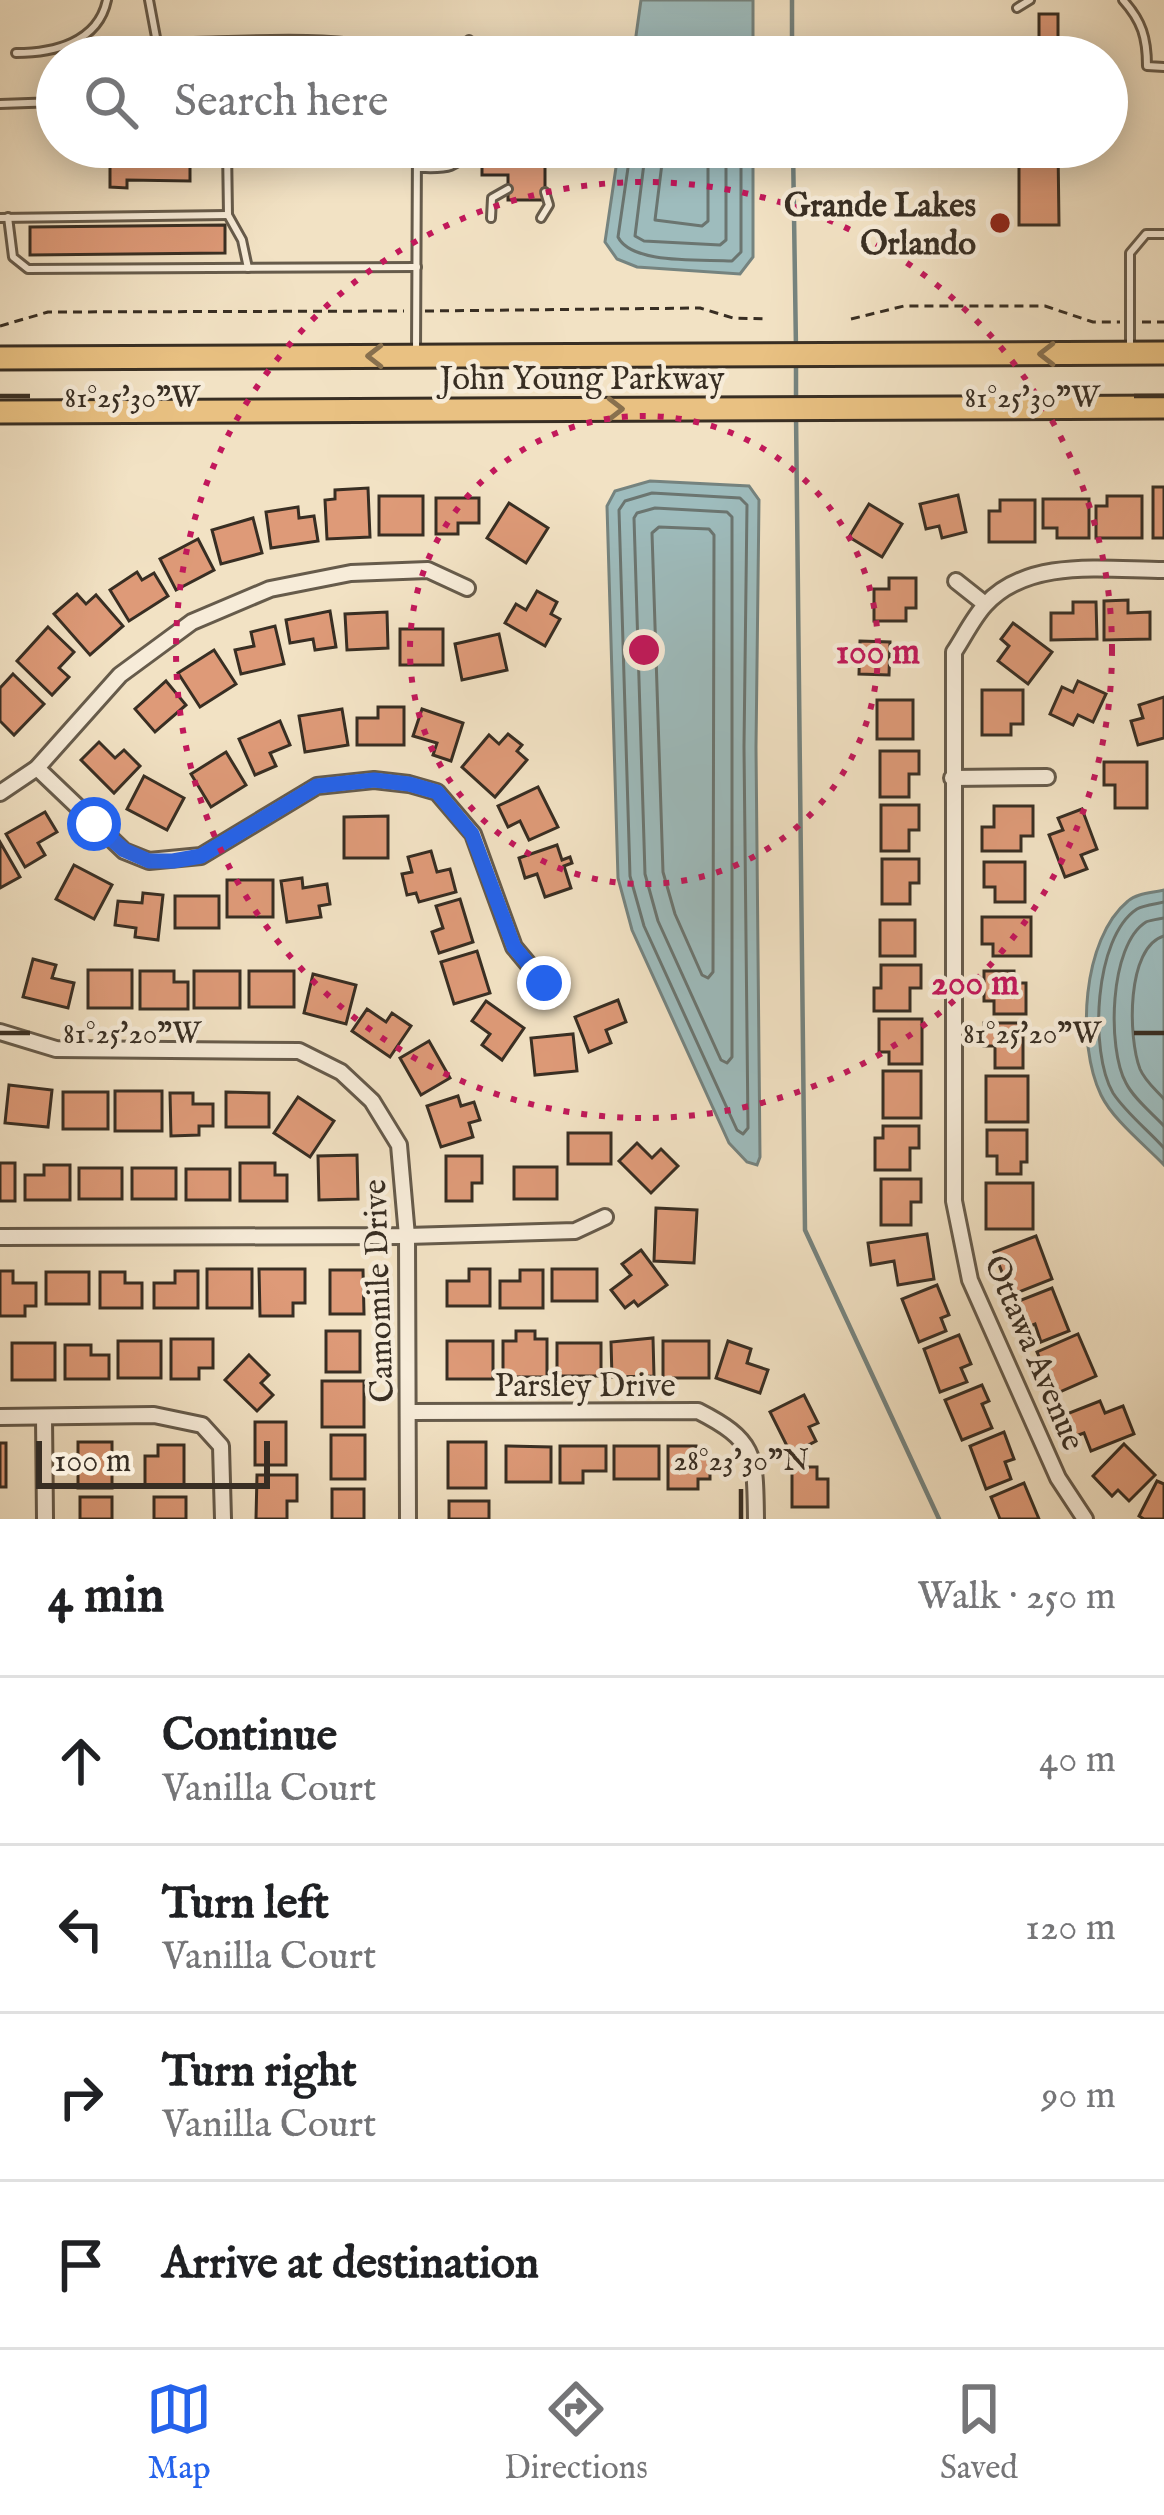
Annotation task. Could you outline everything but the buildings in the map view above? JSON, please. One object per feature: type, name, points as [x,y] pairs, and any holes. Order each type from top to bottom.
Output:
[{"type":"highway","name":"John Young Parkway","points":[[0,358],[1164,353]]},
{"type":"highway","name":"John Young Parkway","points":[[0,412],[1164,407]]},
{"type":"street","points":[[0,793],[37,768],[120,675],[192,622],[271,589],[351,573],[428,570],[467,588]]},
{"type":"street","name":"Ottawa Avenue","points":[[1085,1519],[1058,1478],[970,1280],[955,1201],[954,652],[985,604],[1011,584],[1053,570],[1164,570]]},
{"type":"street","points":[[956,581],[985,604]]},
{"type":"street","points":[[37,768],[124,850],[149,861],[201,856],[317,786],[374,780],[437,792],[472,834],[514,947],[544,983]]},
{"type":"street","points":[[952,778],[1047,777]]},
{"type":"street","name":"Camomile Drive","points":[[0,1032],[56,1049],[299,1051],[341,1072],[372,1101],[399,1145],[407,1236],[408,1519]]},
{"type":"street","points":[[0,1237],[575,1231],[605,1217]]},
{"type":"street","name":"Parsley Drive","points":[[408,1412],[698,1411],[734,1429],[753,1458],[755,1519]]},
{"type":"street","points":[[0,1418],[154,1415],[202,1425],[221,1445],[223,1519]]},
{"type":"street","points":[[44,1417],[45,1519]]},
{"type":"lane","points":[[83,36],[106,9],[107,0]]},
{"type":"lane","points":[[149,0],[156,36]]},
{"type":"lane","points":[[1017,8],[1030,0]]},
{"type":"lane","points":[[1124,0],[1139,17],[1147,41],[1147,66],[1164,67]]},
{"type":"lane","points":[[16,52],[36,53]]},
{"type":"lane","points":[[0,104],[36,103]]},
{"type":"lane","points":[[228,168],[229,215],[242,240],[248,268]]},
{"type":"lane","points":[[416,356],[417,168]]},
{"type":"lane","points":[[491,218],[492,198],[508,189]]},
{"type":"lane","points":[[541,218],[549,205],[545,192]]},
{"type":"lane","points":[[229,215],[4,218],[14,257],[28,269],[417,267]]},
{"type":"lane","points":[[1130,354],[1130,254],[1146,234],[1164,234]]},
{"type":"path","points":[[850,319],[904,306],[1046,306],[1094,322],[1164,322]]},
{"type":"path","points":[[0,326],[48,312],[700,308],[734,318],[767,320]]},
{"type":"water","points":[[641,0],[753,0],[753,36],[636,36]]},
{"type":"water","points":[[616,168],[753,168],[753,257],[740,274],[637,267],[617,259],[605,242]]},
{"type":"water","points":[[650,481],[749,486],[759,500],[757,1165],[747,1162],[729,1143],[632,930],[618,878],[607,506],[615,491]]},
{"type":"water","points":[[1164,890],[1164,1165],[1121,1123],[1101,1095],[1086,1021],[1093,965],[1113,918],[1132,898]]},
{"type":"waterway","points":[[792,0],[792,36]]},
{"type":"waterway","points":[[793,168],[796,349]]},
{"type":"waterway","points":[[796,360],[796,403]]},
{"type":"waterway","points":[[796,414],[805,1230],[939,1519]]},
{"type":"place","name":"Grande Lakes Orlando","points":[[1000,223]]},
{"type":"route","points":[[94,824],[124,850],[149,861],[173,861],[201,856],[317,786],[374,780],[437,792],[472,834],[514,947],[544,983]]}]
